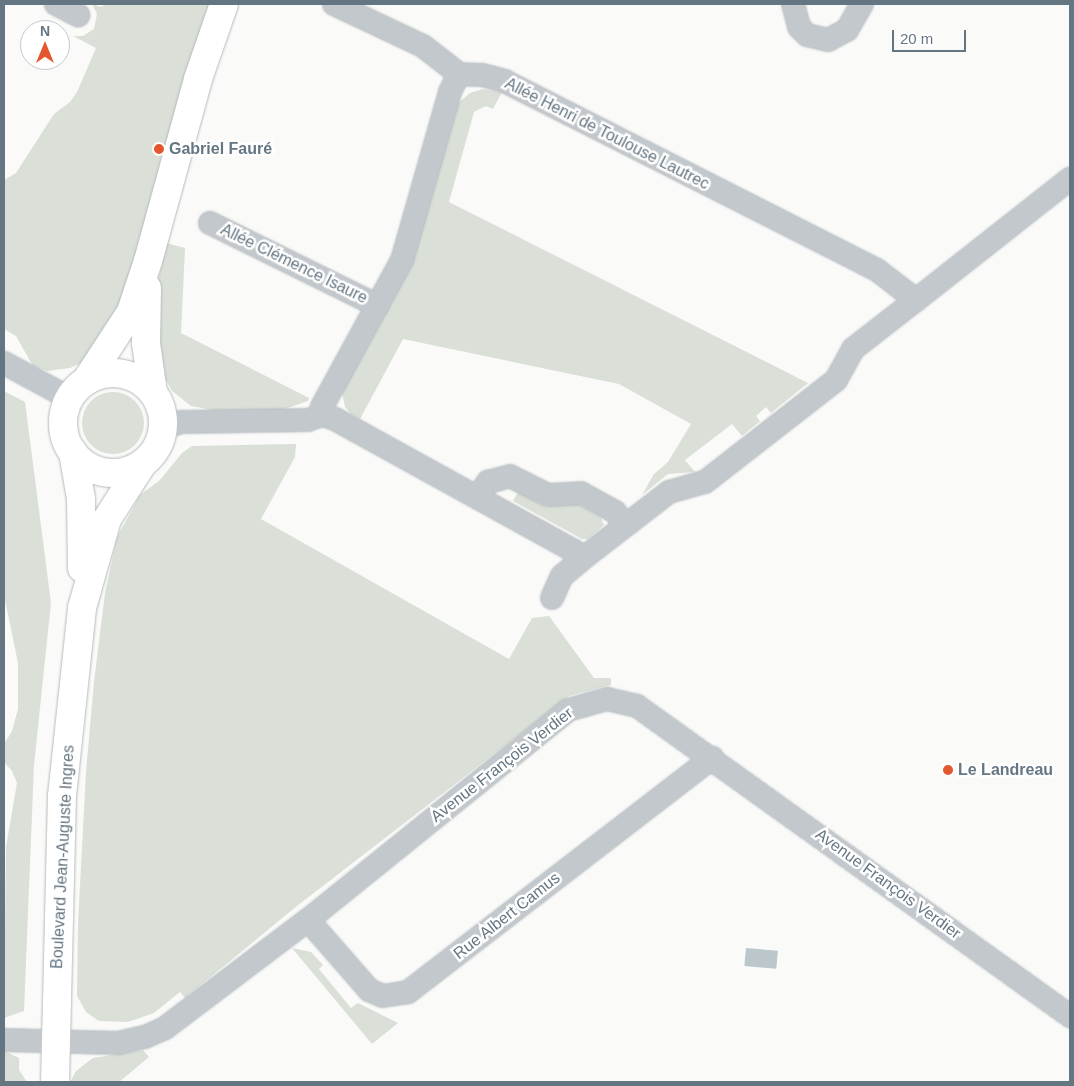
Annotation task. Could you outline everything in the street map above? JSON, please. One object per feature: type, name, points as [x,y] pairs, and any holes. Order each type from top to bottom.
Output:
[{"type":"main road","points":[[148,262],[145,317],[153,393],[163,415],[163,428],[157,447],[143,463],[125,471],[104,472],[86,465],[73,452],[63,426],[78,390],[131,312],[148,262],[176,154],[224,4]]},
{"type":"main road","points":[[78,390],[110,373],[134,378],[153,393]]},
{"type":"main road","name":"Boulevard Jean-Auguste Ingres","points":[[55,1082],[62,796],[83,602],[81,499],[73,452]]},
{"type":"main road","name":"Boulevard Jean-Auguste Ingres","points":[[83,602],[107,518],[143,463]]},
{"type":"street","points":[[56,4],[78,15]]},
{"type":"street","points":[[322,415],[322,408],[378,306],[409,242],[450,92],[459,74],[423,46],[334,4]]},
{"type":"street","points":[[793,4],[799,27],[807,35],[828,40],[847,30],[862,4]]},
{"type":"street","name":"Allée Henri de Toulouse Lautrec","points":[[459,74],[482,75],[505,81],[877,270],[916,300]]},
{"type":"street","points":[[552,598],[562,576],[582,559],[669,492],[705,482],[836,380],[853,349],[1068,181]]},
{"type":"street","name":"Allée Clémence Isaure","points":[[210,223],[378,306]]},
{"type":"street","points":[[4,363],[78,390]]},
{"type":"street","points":[[163,428],[182,422],[308,420],[322,415],[343,423],[477,497],[574,551],[582,559]]},
{"type":"street","points":[[477,497],[488,482],[510,476],[548,495],[580,493],[615,512],[626,525]]},
{"type":"street","name":"Avenue François Verdier","points":[[4,1040],[118,1043],[156,1033],[308,920],[575,707],[608,699],[632,703],[712,758],[1070,1016]]},
{"type":"street","name":"Rue Albert Camus","points":[[308,920],[369,990],[383,996],[408,992],[712,758]]},
{"type":"shaded area","points":[[92,4],[101,7],[106,4],[210,4],[161,160],[126,296],[87,360],[70,368],[47,371],[33,366],[16,336],[4,329],[4,180],[16,173],[54,114],[70,102],[77,92],[96,48],[73,36],[83,36],[94,29],[97,14]]},
{"type":"shaded area","points":[[483,89],[502,92],[493,109],[486,106],[474,112],[449,202],[808,383],[771,413],[766,407],[756,416],[760,421],[742,436],[732,424],[685,460],[695,472],[668,474],[642,495],[654,474],[668,462],[691,424],[619,384],[403,339],[360,419],[351,414],[345,407],[342,393],[458,103],[470,93]]},
{"type":"shaded area","points":[[166,243],[185,248],[181,333],[309,398],[308,401],[282,410],[217,411],[191,406],[172,391],[160,369],[155,295]]},
{"type":"shaded area","points":[[4,391],[25,402],[51,603],[34,765],[24,1011],[4,1018],[6,847],[17,783],[12,771],[4,762],[4,744],[12,731],[18,709],[18,663],[4,595]]},
{"type":"shaded area","points":[[113,392],[130,397],[135,401],[139,406],[144,423],[139,440],[135,445],[130,449],[113,454],[96,449],[91,445],[87,440],[82,423],[87,406],[91,401],[96,397]]},
{"type":"shaded area","points":[[296,444],[295,457],[261,519],[509,659],[532,618],[549,616],[594,678],[611,678],[611,685],[569,696],[297,906],[185,998],[180,992],[154,1013],[128,1022],[99,1021],[86,1012],[77,996],[78,923],[86,772],[94,682],[105,593],[117,537],[140,495],[160,480],[182,453],[192,446]]},
{"type":"shaded area","points":[[518,492],[545,507],[575,503],[601,518],[604,525],[588,539],[582,539],[513,501]]},
{"type":"shaded area","points":[[292,948],[311,952],[323,965],[319,969],[351,1008],[358,1003],[398,1023],[372,1044]]},
{"type":"shaded area","points":[[746,948],[778,951],[776,969],[744,966]]},
{"type":"shaded area","points":[[143,1050],[149,1057],[119,1082],[70,1082],[76,1071],[93,1058]]},
{"type":"shaded area","points":[[4,1051],[19,1058],[19,1070],[27,1082],[4,1082]]},
{"type":"place","name":"Gabriel Fauré","points":[[159,149]]},
{"type":"place","name":"Le Landreau","points":[[948,770]]}]
